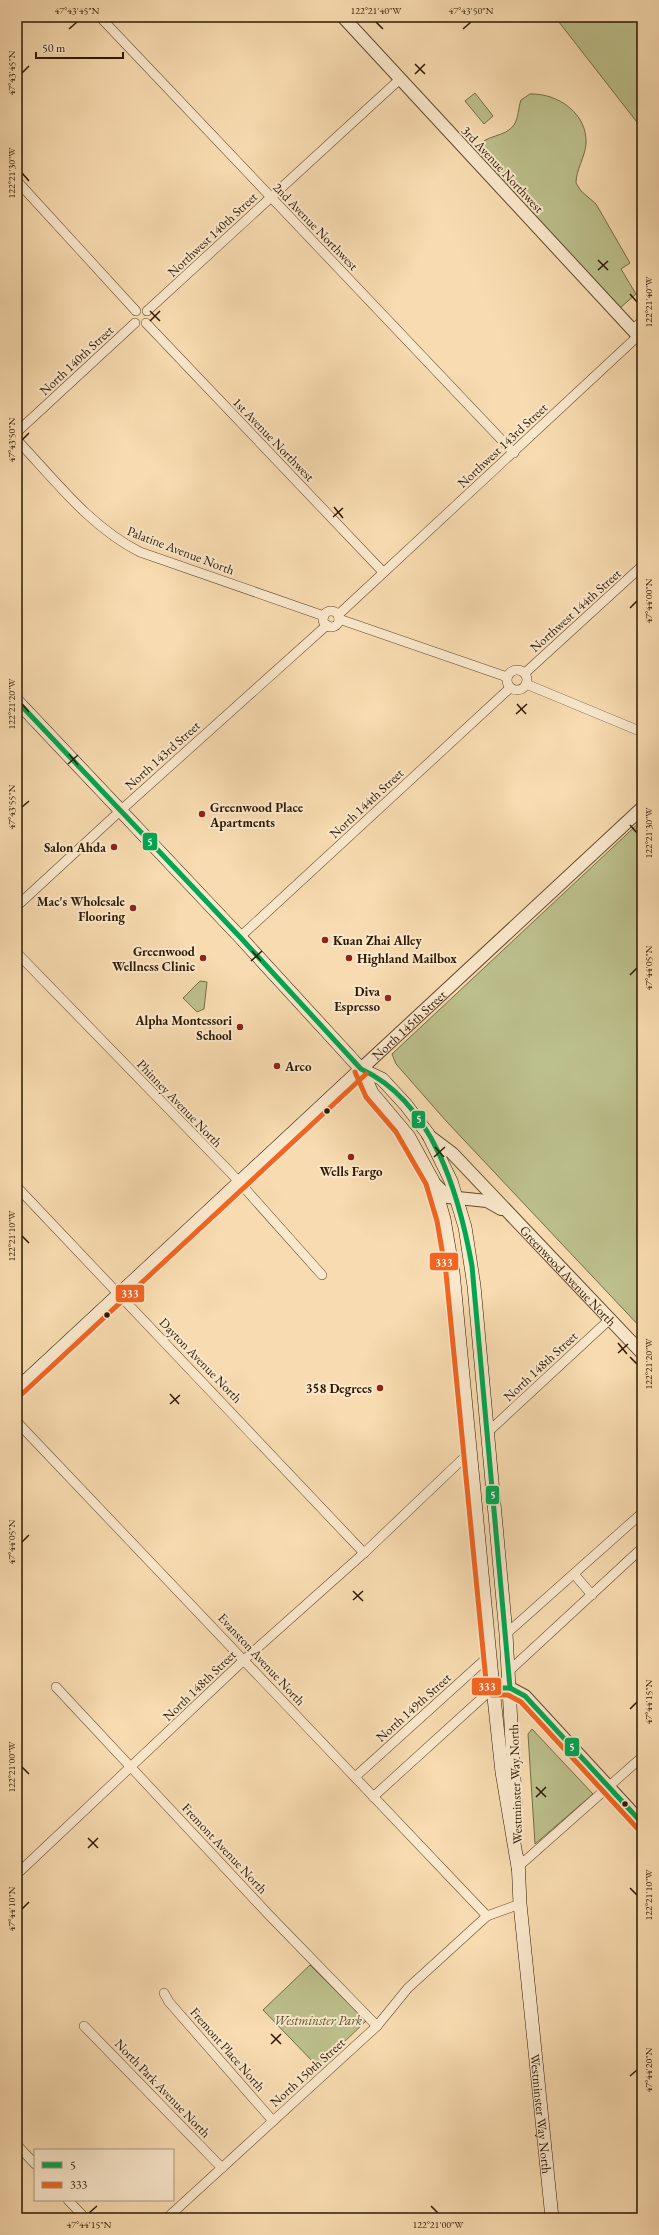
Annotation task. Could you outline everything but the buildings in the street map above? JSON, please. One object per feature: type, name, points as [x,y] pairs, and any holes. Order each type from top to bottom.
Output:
[{"type":"main road","name":"Greenwood Avenue North","points":[[17,701],[361,1069],[372,1093],[408,1137],[432,1182]]},
{"type":"main road","name":"Greenwood Avenue North","points":[[361,1069],[382,1079],[406,1105],[428,1134]]},
{"type":"main road","name":"North 145th Street","points":[[17,1389],[361,1069]]},
{"type":"main road","name":"Westminster Way North","points":[[428,1134],[444,1163],[457,1198],[472,1266],[509,1671],[520,1904],[552,2218]]},
{"type":"main road","name":"Westminster Way North","points":[[432,1182],[444,1219],[448,1240],[471,1451],[502,1772],[518,1867]]},
{"type":"street","name":"2nd Avenue Northwest","points":[[100,17],[514,453]]},
{"type":"street","name":"3rd Avenue Northwest","points":[[343,17],[637,336]]},
{"type":"street","name":"Northwest 140th Street","points":[[147,311],[400,79]]},
{"type":"street","points":[[17,181],[136,310]]},
{"type":"street","points":[[142,309],[147,311],[149,316],[146,323],[141,325],[135,323],[133,317],[136,310],[142,309]]},
{"type":"street","name":"Northwest 143rd Street","points":[[383,572],[514,453],[637,336],[642,321]]},
{"type":"street","name":"North 140th Street","points":[[17,432],[135,323]]},
{"type":"street","name":"1st Avenue Northwest","points":[[146,323],[383,572]]},
{"type":"street","name":"Palatine Avenue North","points":[[17,440],[94,521],[119,541],[140,552],[324,616]]},
{"type":"street","name":"Northwest 144th Street","points":[[525,673],[642,566]]},
{"type":"street","points":[[383,572],[338,617],[334,625],[327,625],[323,621],[324,616],[329,611],[338,617],[507,677]]},
{"type":"street","name":"North 143rd Street","points":[[17,906],[120,811],[327,625]]},
{"type":"street","points":[[516,670],[525,673],[526,684],[518,690],[510,688],[507,682],[507,677],[510,672],[516,670]]},
{"type":"street","points":[[526,684],[642,732]]},
{"type":"street","name":"North 144th Street","points":[[240,938],[510,688]]},
{"type":"street","name":"North 145th Street","points":[[361,1069],[642,808]]},
{"type":"street","name":"Phinney Avenue North","points":[[17,953],[240,1182],[322,1275]]},
{"type":"street","name":"Greenwood Avenue North","points":[[428,1134],[452,1153],[642,1353]]},
{"type":"street","name":"Greenwood Avenue North","points":[[432,1182],[443,1195],[487,1201],[511,1215]]},
{"type":"street","name":"Dayton Avenue North","points":[[17,1187],[364,1553]]},
{"type":"street","name":"North 148th Street","points":[[488,1432],[610,1319]]},
{"type":"street","name":"Evanston Avenue North","points":[[17,1422],[487,1916]]},
{"type":"street","name":"North 148th Street","points":[[17,1874],[245,1660],[364,1553],[471,1451]]},
{"type":"street","points":[[506,1634],[642,1513]]},
{"type":"street","points":[[509,1671],[642,1548]]},
{"type":"street","points":[[574,1574],[592,1595]]},
{"type":"street","name":"North 149th Street","points":[[355,1777],[490,1655]]},
{"type":"street","name":"Fremont Avenue North","points":[[56,1687],[132,1766],[269,1915],[377,2026]]},
{"type":"street","points":[[373,1797],[493,1688],[510,1688],[525,1696],[642,1823]]},
{"type":"street","points":[[518,1867],[609,1788],[642,1757]]},
{"type":"street","name":"North 150th Street","points":[[168,2218],[377,2026],[408,1988],[487,1916],[520,1904]]},
{"type":"street","name":"Fremont Place North","points":[[164,1993],[169,2002],[273,2121]]},
{"type":"street","name":"North Park Avenue North","points":[[84,2026],[222,2168]]},
{"type":"street","points":[[17,2145],[34,2163]]},
{"type":"street","points":[[69,2201],[85,2218]]},
{"type":"green space","points":[[555,17],[642,17],[642,125],[640,126]]},
{"type":"green space","points":[[475,93],[493,116],[484,124],[465,101]]},
{"type":"green space","points":[[530,94],[551,97],[561,101],[577,115],[582,123],[586,144],[577,173],[576,183],[581,191],[596,204],[630,263],[621,269],[636,294],[620,308],[478,154],[477,148],[485,140],[506,132],[514,125],[517,119],[521,100]]},
{"type":"green space","points":[[642,820],[642,1329],[447,1122],[396,1064],[392,1054]]},
{"type":"green space","points":[[200,981],[207,982],[204,1009],[197,1012],[183,998]]},
{"type":"green space","points":[[532,1729],[593,1794],[535,1844],[528,1734]]},
{"type":"green space","name":"Westminster Park","points":[[310,1965],[366,2021],[318,2067],[263,2010]]},
{"type":"transit line","name":"5","points":[[17,701],[240,937],[361,1069],[386,1084],[407,1104],[424,1127],[439,1153],[459,1209],[472,1266],[510,1688]]},
{"type":"transit line","name":"333","points":[[355,1072],[366,1097],[396,1132],[426,1184],[437,1221],[446,1273],[487,1691],[492,1695],[508,1695],[521,1702],[637,1828]]},
{"type":"transit line","name":"333","points":[[22,1394],[366,1074]]},
{"type":"transit line","name":"5","points":[[493,1688],[510,1688],[525,1696],[642,1823]]},
{"type":"place","name":"Greenwood Place Apartments","points":[[202,814]]},
{"type":"place","name":"Salon Ahda","points":[[114,847]]},
{"type":"place","name":"Mac's Wholesale Flooring","points":[[133,908]]},
{"type":"place","name":"Kuan Zhai Alley","points":[[325,940]]},
{"type":"place","name":"Greenwood Wellness Clinic","points":[[203,958]]},
{"type":"place","name":"Highland Mailbox","points":[[349,958]]},
{"type":"place","name":"Diva Espresso","points":[[388,998]]},
{"type":"place","name":"Alpha Montessori School","points":[[240,1027]]},
{"type":"place","name":"Arco","points":[[277,1066]]},
{"type":"place","name":"Wells Fargo","points":[[351,1157]]},
{"type":"place","name":"358 Degrees","points":[[380,1388]]}]
